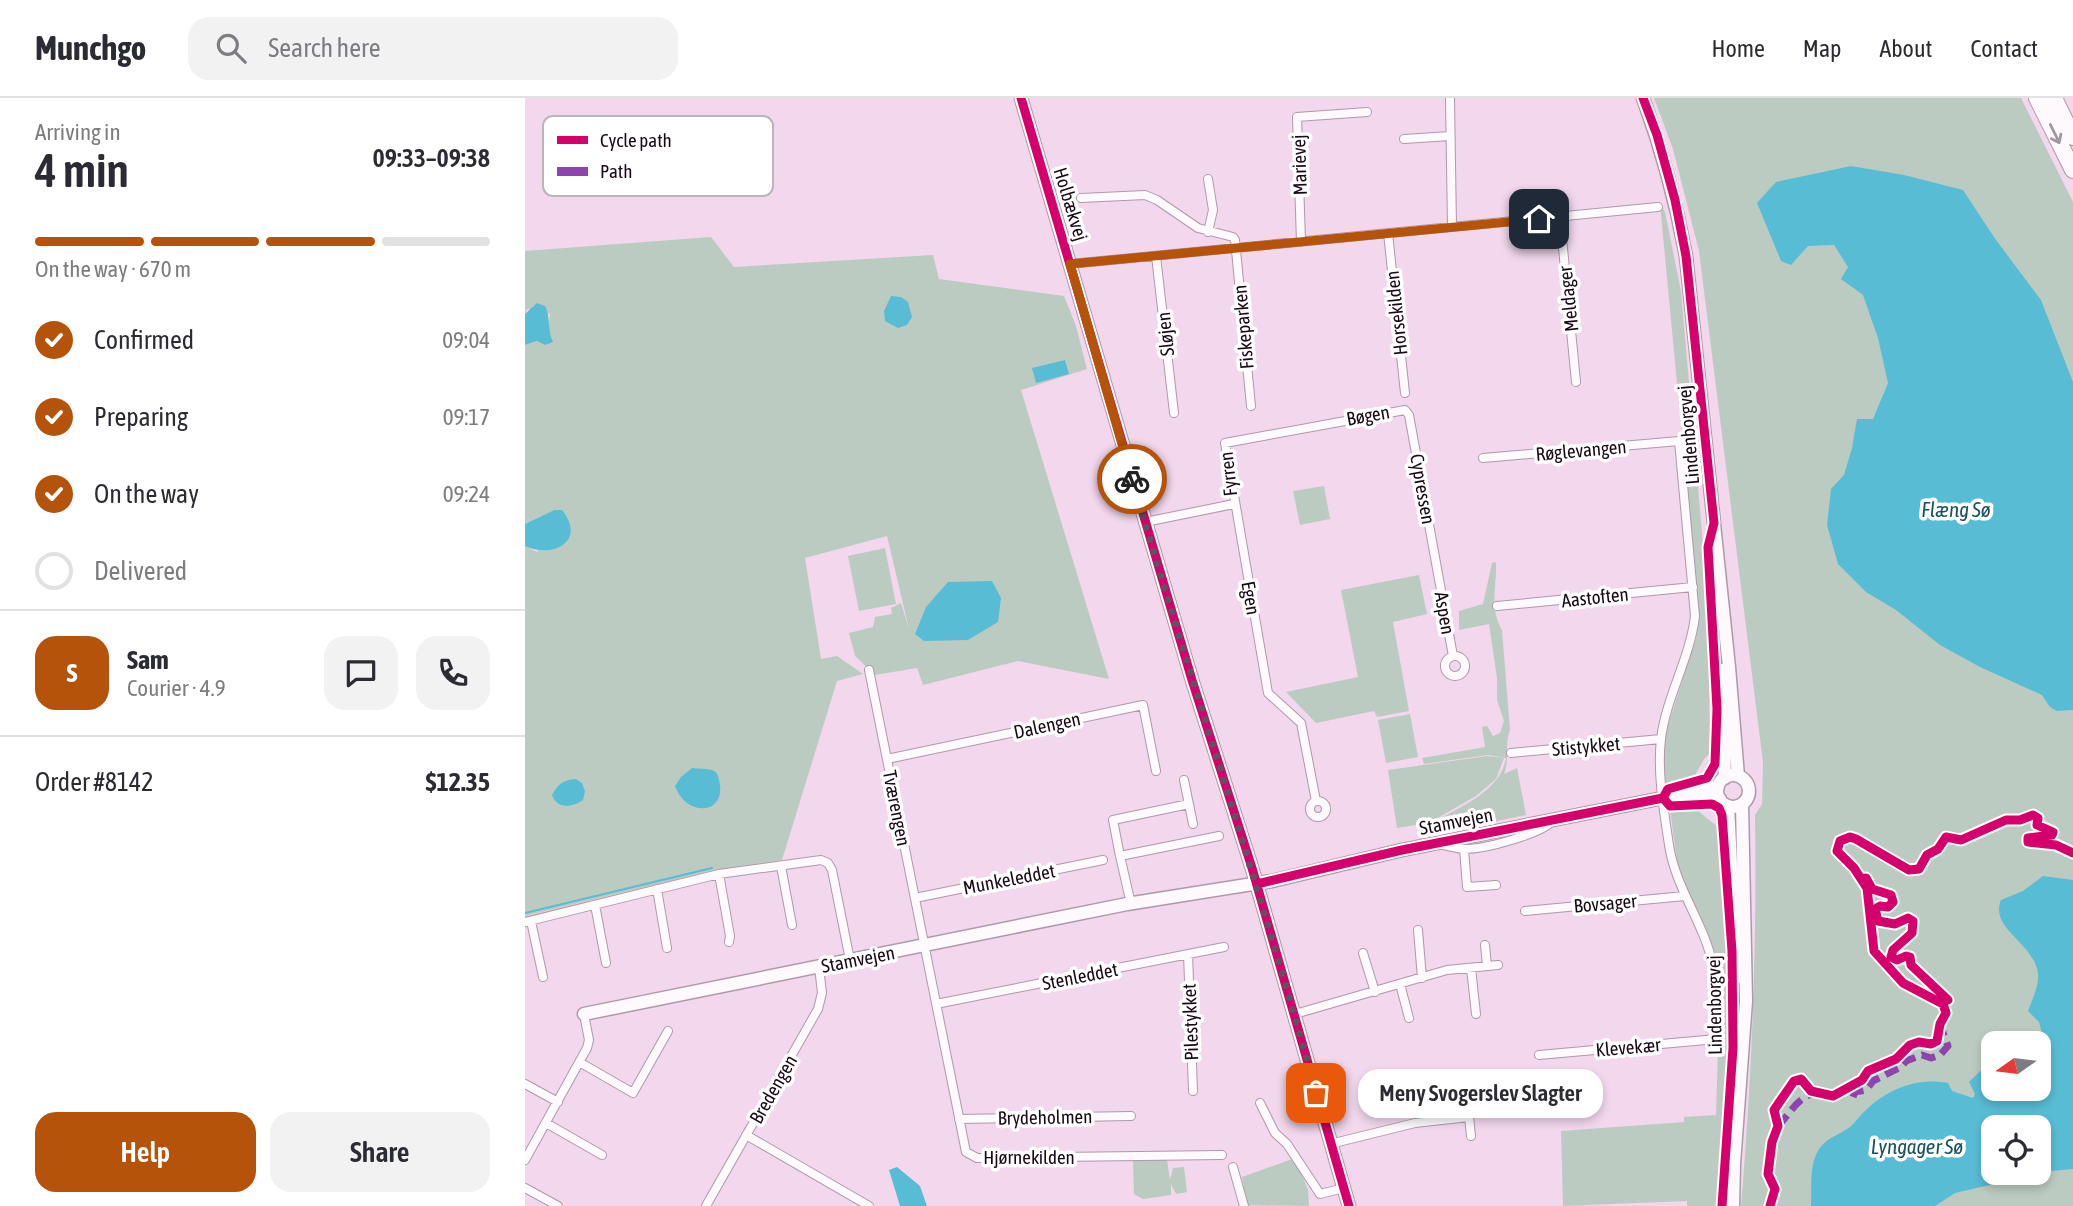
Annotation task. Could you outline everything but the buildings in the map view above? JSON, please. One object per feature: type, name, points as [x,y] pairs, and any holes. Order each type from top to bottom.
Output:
[{"type":"highway","points":[[2037,98],[2073,170]]},
{"type":"highway","points":[[2054,98],[2073,136]]},
{"type":"street","name":"Holbækvej","points":[[1021,98],[1145,522],[1257,884],[1349,1206]]},
{"type":"street","points":[[1450,98],[1452,227]]},
{"type":"street","name":"Lindenborgvej","points":[[1643,98],[1657,135],[1675,200],[1686,256],[1721,598],[1728,792],[1746,1001],[1733,1206]]},
{"type":"street","name":"Marievej","points":[[1301,242],[1297,117],[1367,112]]},
{"type":"street","points":[[1404,139],[1450,136]]},
{"type":"street","points":[[1208,180],[1213,210],[1208,232]]},
{"type":"street","points":[[1081,198],[1145,195],[1208,232],[1233,237],[1236,248]]},
{"type":"street","points":[[1070,264],[1658,207]]},
{"type":"street","name":"Meldager","points":[[1560,217],[1576,382]]},
{"type":"street","name":"Horsekilden","points":[[1388,233],[1405,393]]},
{"type":"street","name":"Fiskeparken","points":[[1236,248],[1251,406]]},
{"type":"street","name":"Sløjen","points":[[1156,256],[1174,413]]},
{"type":"street","name":"Bøgen","points":[[1269,433],[1405,410]]},
{"type":"street","name":"Cypressen","points":[[1405,410],[1409,415],[1437,570]]},
{"type":"street","name":"Fyrren","points":[[1145,522],[1234,504],[1225,443],[1269,433]]},
{"type":"street","name":"Røglevangen","points":[[1483,458],[1679,441],[1693,587]]},
{"type":"street","name":"Egen","points":[[1234,504],[1268,692],[1301,723],[1316,801]]},
{"type":"street","name":"Aspen","points":[[1437,570],[1453,656]]},
{"type":"street","points":[[1685,896],[1669,848],[1663,798],[1661,739],[1667,712],[1692,639],[1695,616],[1693,587]]},
{"type":"street","name":"Aastoften","points":[[1497,606],[1693,587]]},
{"type":"street","name":"Tværengen","points":[[869,670],[924,945]]},
{"type":"street","name":"Dalengen","points":[[887,758],[1143,705],[1156,771]]},
{"type":"street","name":"Stistykket","points":[[1511,753],[1661,739]]},
{"type":"street","points":[[1184,780],[1193,824]]},
{"type":"street","name":"Stamvejen","points":[[584,1014],[1131,904],[1257,884],[1436,843],[1663,798],[1728,792]]},
{"type":"street","points":[[1131,904],[1113,820],[1189,804]]},
{"type":"street","points":[[1436,843],[1464,849],[1526,836],[1545,829],[1555,819]]},
{"type":"street","points":[[1120,856],[1219,836]]},
{"type":"street","points":[[1464,849],[1467,887],[1496,885]]},
{"type":"street","points":[[543,977],[528,921],[719,874],[821,860],[828,863],[832,870],[850,960]]},
{"type":"street","name":"Munkeleddet","points":[[915,898],[1103,860]]},
{"type":"street","points":[[781,866],[792,925]]},
{"type":"street","points":[[719,874],[729,942]]},
{"type":"street","points":[[657,889],[667,948]]},
{"type":"street","name":"Bovsager","points":[[1525,911],[1685,896]]},
{"type":"street","name":"Klevekær","points":[[1539,1055],[1717,1039],[1718,993],[1715,970],[1705,937],[1685,896]]},
{"type":"street","points":[[595,905],[606,963]]},
{"type":"street","points":[[1418,930],[1422,978]]},
{"type":"street","name":"Hjørnekilden","points":[[924,945],[964,1149],[969,1155],[977,1158],[1221,1155]]},
{"type":"street","points":[[1485,945],[1487,966]]},
{"type":"street","name":"Stenleddet","points":[[936,1004],[1224,947]]},
{"type":"street","points":[[1363,953],[1375,992]]},
{"type":"street","name":"Pilestykket","points":[[1188,954],[1193,1091]]},
{"type":"street","points":[[1295,1014],[1447,970],[1498,965]]},
{"type":"street","name":"Bredengen","points":[[706,1206],[818,1009],[822,993],[819,967]]},
{"type":"street","points":[[1471,968],[1476,1014]]},
{"type":"street","points":[[1400,984],[1409,1017]]},
{"type":"street","points":[[525,1160],[580,1063],[589,1040],[584,1014]]},
{"type":"street","points":[[580,1063],[633,1093],[668,1031]]},
{"type":"street","points":[[525,1084],[558,1102]]},
{"type":"street","points":[[1467,1090],[1471,1136]]},
{"type":"street","points":[[1260,1103],[1275,1133],[1287,1144],[1320,1194],[1344,1188]]},
{"type":"street","name":"Brydeholmen","points":[[959,1119],[1131,1116]]},
{"type":"street","points":[[1331,1144],[1415,1123],[1469,1117]]},
{"type":"street","points":[[546,1123],[602,1155]]},
{"type":"street","points":[[746,1135],[869,1206]]},
{"type":"street","name":"Lindenborgvej","points":[[1727,1206],[1734,1164]]},
{"type":"street","points":[[1233,1167],[1244,1206]]},
{"type":"street","points":[[525,1188],[558,1206]]},
{"type":"shaded area","points":[[1654,98],[2021,98],[2073,202],[2073,1206],[1741,1206],[1753,1011],[1755,815],[1762,804],[1763,762],[1699,251],[1673,149]]},
{"type":"shaded area","points":[[1660,204],[1665,212],[1681,291],[1708,602],[1710,753],[1693,779],[1666,787],[1666,731],[1696,639],[1699,615]]},
{"type":"shaded area","points":[[711,237],[734,267],[933,255],[939,279],[1064,296],[1076,326],[1087,369],[1021,390],[1109,679],[1018,661],[923,685],[917,668],[875,675],[855,656],[849,633],[873,627],[875,617],[892,614],[891,608],[901,603],[909,629],[887,536],[805,558],[821,659],[837,656],[863,674],[837,681],[782,860],[716,870],[525,916],[525,546],[537,552],[554,510],[525,524],[525,345],[538,341],[552,342],[548,330],[550,314],[527,309],[525,314],[525,251]]},
{"type":"shaded area","points":[[1324,486],[1330,519],[1300,525],[1293,491]]},
{"type":"shaded area","points":[[885,548],[896,604],[859,611],[848,556]]},
{"type":"shaded area","points":[[1496,562],[1495,605],[1502,630],[1510,730],[1504,774],[1517,768],[1526,815],[1482,824],[1459,825],[1458,822],[1435,828],[1434,822],[1488,789],[1502,770],[1506,758],[1488,755],[1424,764],[1422,758],[1485,747],[1482,727],[1487,726],[1493,736],[1500,733],[1504,721],[1497,700],[1497,678],[1489,624],[1459,630],[1459,611],[1483,604],[1492,563]]},
{"type":"shaded area","points":[[1419,575],[1427,614],[1393,622],[1409,711],[1377,717],[1374,711],[1316,723],[1286,692],[1358,677],[1341,590]]},
{"type":"shaded area","points":[[1410,714],[1418,757],[1386,763],[1378,720]]},
{"type":"shaded area","points":[[1487,756],[1504,758],[1496,779],[1476,796],[1429,823],[1397,828],[1388,770]]},
{"type":"shaded area","points":[[1670,810],[1697,810],[1718,827],[1729,983],[1728,1076],[1718,1206],[1687,1206],[1687,1201],[1563,1206],[1561,1131],[1684,1122],[1684,1117],[1716,1115],[1720,982],[1714,955],[1688,896],[1677,862]]},
{"type":"shaded area","points":[[1295,1158],[1308,1190],[1309,1206],[1247,1205],[1242,1177]]},
{"type":"shaded area","points":[[1133,1160],[1167,1160],[1170,1180],[1173,1168],[1184,1167],[1187,1192],[1176,1194],[1171,1184],[1171,1195],[1143,1199],[1134,1194]]},
{"type":"water","name":"Flæng Sø","points":[[1851,166],[1904,175],[1963,190],[2041,300],[2073,382],[2073,710],[2057,711],[2050,707],[2042,695],[1980,667],[1940,645],[1896,610],[1866,592],[1838,564],[1827,525],[1831,489],[1844,475],[1857,419],[1873,419],[1888,383],[1878,338],[1863,295],[1841,279],[1848,267],[1834,245],[1808,246],[1791,265],[1781,261],[1757,203],[1776,182]]},
{"type":"water","points":[[891,296],[901,297],[908,302],[912,317],[907,325],[898,328],[885,321],[884,311]]},
{"type":"water","points":[[537,303],[545,306],[547,310],[553,342],[545,345],[537,341],[525,345],[525,314]]},
{"type":"water","points":[[1065,360],[1069,374],[1036,383],[1032,368]]},
{"type":"water","points":[[554,510],[562,510],[569,521],[569,538],[563,545],[546,550],[525,546],[525,524]]},
{"type":"water","points":[[992,581],[1001,598],[998,622],[968,640],[924,641],[915,634],[926,607],[948,582]]},
{"type":"water","points":[[692,768],[712,770],[718,775],[720,792],[712,806],[696,807],[680,796],[675,786]]},
{"type":"water","points":[[576,779],[582,783],[585,791],[583,800],[575,804],[561,805],[554,800],[552,795],[561,783]]},
{"type":"water","name":"Lyngager Sø","points":[[2043,876],[2073,880],[2073,1169],[2051,1171],[2051,1115],[1981,1115],[1981,1185],[1990,1185],[1955,1193],[1935,1206],[1811,1206],[1813,1165],[1820,1148],[1850,1127],[1874,1103],[1903,1086],[1925,1082],[1948,1083],[1952,1091],[1973,1098],[1975,1094],[1969,1082],[1981,1071],[1981,1101],[2051,1101],[2051,1031],[2041,1031],[2039,1022],[2028,1011],[2038,974],[2029,953],[2007,928],[1999,910],[2001,900],[2023,891]]},
{"type":"water","points":[[897,1167],[920,1186],[927,1206],[900,1206],[889,1170]]},
{"type":"waterway","points":[[525,913],[712,868]]},
{"type":"marked path","points":[[1853,1097],[1855,1092],[1866,1090],[1873,1081],[1901,1067],[1906,1061],[1922,1055],[1931,1058],[1940,1055],[1948,1046],[1941,1027]]},
{"type":"marked path","points":[[1778,1126],[1799,1102],[1816,1093]]},
{"type":"cycle path","points":[[1021,98],[1192,680],[1252,868],[1349,1206]]},
{"type":"cycle path","points":[[1643,98],[1657,135],[1675,200],[1686,256],[1714,523],[1708,547],[1717,709],[1715,764],[1707,778],[1668,789],[1663,798]]},
{"type":"cycle path","points":[[1663,798],[1670,806],[1712,804],[1719,808],[1722,815],[1732,951],[1733,1048],[1722,1206]]},
{"type":"cycle path","points":[[1257,884],[1402,850],[1663,798]]},
{"type":"cycle path","points":[[1770,1206],[1775,1189],[1768,1174],[1772,1142],[1778,1126],[1774,1110],[1794,1081],[1801,1079],[1811,1091],[1833,1096],[1862,1080],[1868,1071],[1896,1059],[1910,1045],[1937,1041],[1940,1024],[1946,1013],[1943,1004],[1903,983],[1874,951],[1867,888],[1854,868],[1837,851],[1840,841],[1850,837],[1856,839],[1909,870],[1919,869],[1927,855],[1938,849],[1946,837],[1961,840],[2006,820],[2020,820],[2033,815],[2038,818],[2037,825],[2053,832],[2052,835],[2028,838],[2028,842],[2056,845],[2073,853]]},
{"type":"cycle path","points":[[1866,878],[1872,889],[1891,895],[1893,902],[1888,907],[1880,906],[1875,909],[1878,921],[1895,924],[1908,918],[1913,921],[1912,933],[1893,950],[1891,957],[1897,960],[1910,957],[1911,965],[1948,1000]]},
{"type":"way so far","points":[[1132,479],[1252,867],[1316,1093]]},
{"type":"place","name":"Meny Svogerslev Slagter","points":[[1316,1093]]},
{"type":"route","points":[[1132,479],[1070,264],[1539,219]]}]
